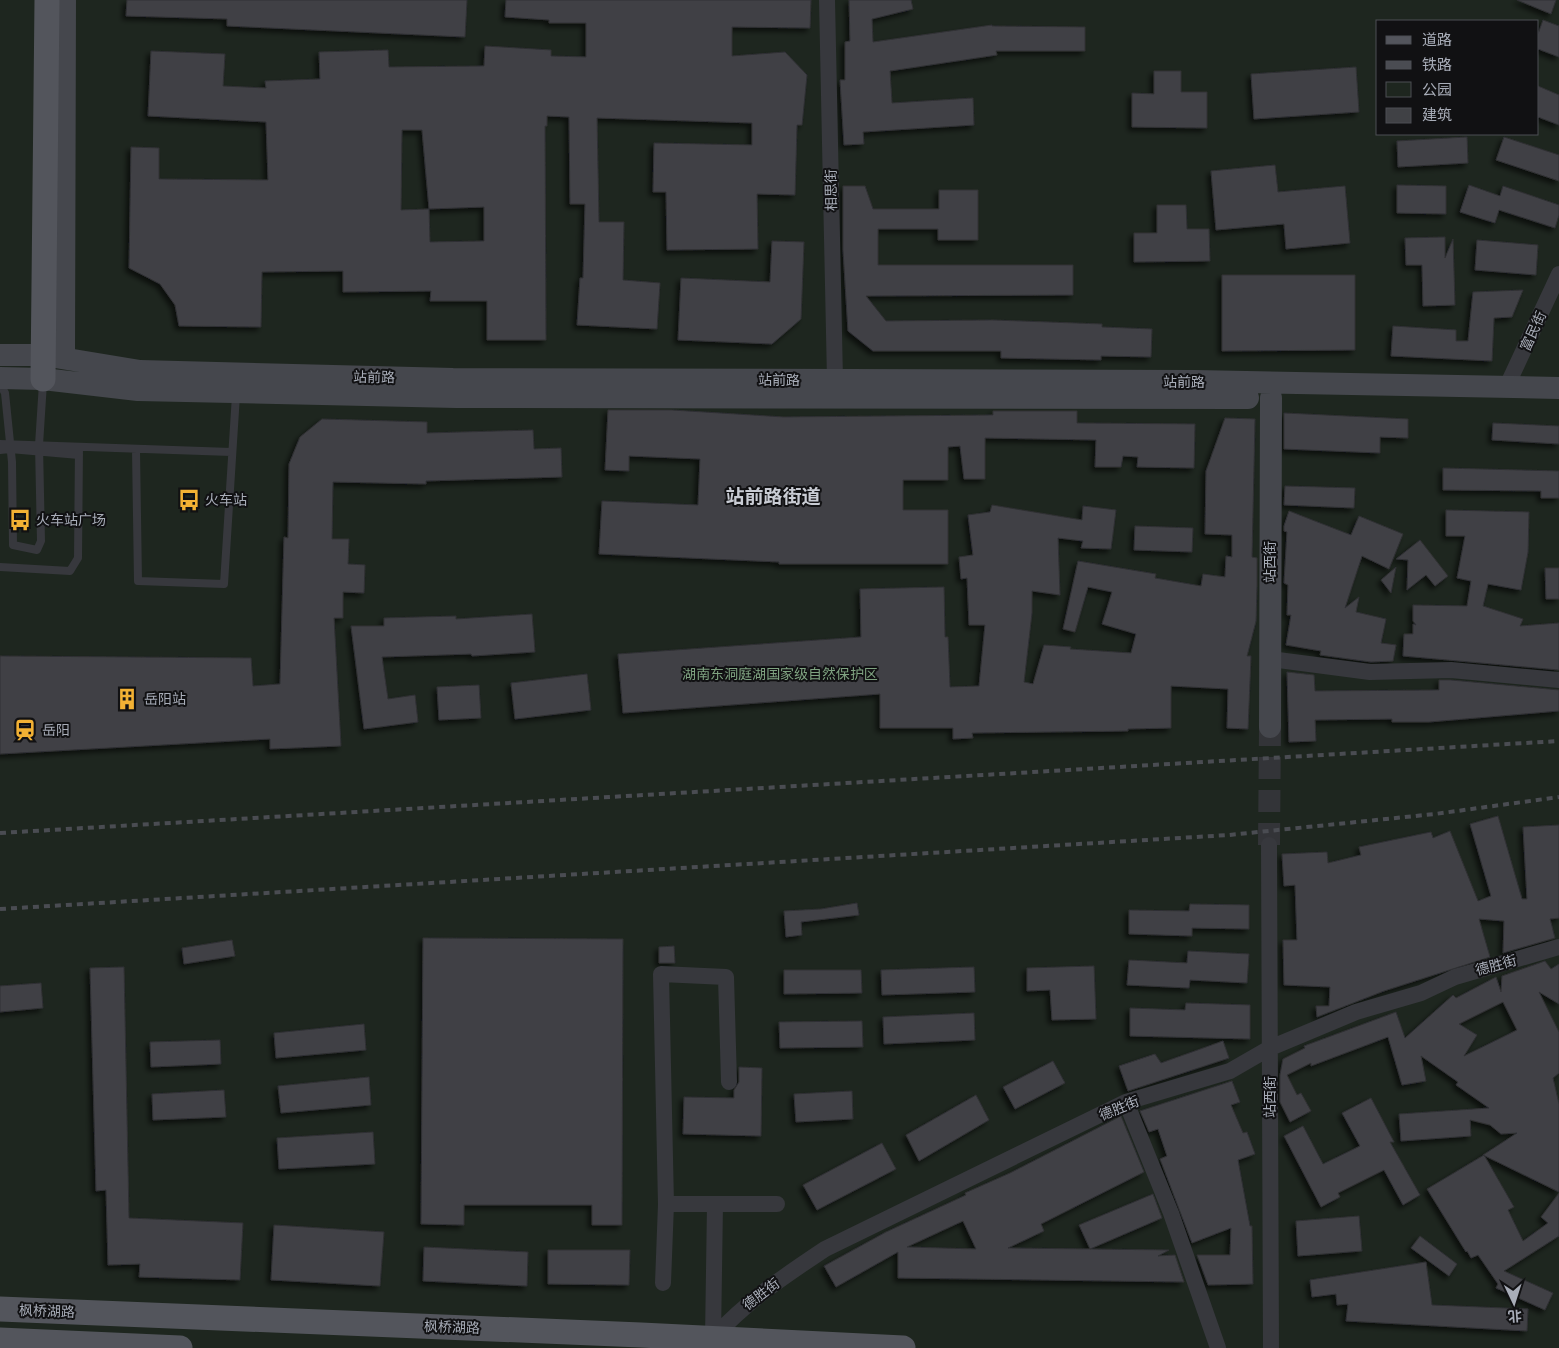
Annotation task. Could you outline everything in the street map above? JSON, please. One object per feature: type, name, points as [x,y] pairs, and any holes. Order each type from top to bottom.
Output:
[{"type":"main road","points":[[47,0],[50,364]]},
{"type":"main road","points":[[50,364],[66,0]]},
{"type":"main road","name":"站前路","points":[[0,355],[50,364],[140,371],[453,379],[1186,381],[1559,388]]},
{"type":"main road","name":"站前路","points":[[0,378],[50,364],[138,390],[456,397],[1271,398],[1559,401]]},
{"type":"main road","name":"站西街","points":[[1270,727],[1271,398]]},
{"type":"main road","name":"枫桥湖路","points":[[0,1310],[713,1338],[903,1348]]},
{"type":"main road","points":[[0,1340],[45,1345],[180,1348]]},
{"type":"street","name":"相思街","points":[[827,0],[835,380]]},
{"type":"street","name":"富民街","points":[[1506,388],[1559,274]]},
{"type":"street","points":[[1270,659],[1370,672],[1451,670],[1559,680]]},
{"type":"street","name":"站西街","points":[[1269,845],[1271,1348]]},
{"type":"street","name":"德胜街","points":[[713,1338],[739,1311],[780,1279],[825,1250],[1126,1102],[1230,1071],[1270,1048],[1356,1012],[1421,993],[1455,977],[1559,947]]},
{"type":"street","points":[[663,1283],[666,1204],[661,974],[726,977],[729,1082]]},
{"type":"street","points":[[1126,1102],[1171,1213],[1218,1348]]},
{"type":"street","points":[[666,1204],[777,1204]]},
{"type":"street","points":[[713,1338],[715,1204]]},
{"type":"lane","points":[[0,384],[5,393],[10,446],[13,545],[37,550],[41,541],[39,448],[50,364]]},
{"type":"lane","points":[[136,450],[138,581],[224,584],[236,392]]},
{"type":"lane","points":[[0,444],[79,451],[231,452]]},
{"type":"lane","points":[[0,450],[10,446]]},
{"type":"lane","points":[[0,567],[70,571],[78,558],[79,451]]},
{"type":"green space","name":"湖南东洞庭湖国家级自然保护区","points":[[0,0],[1559,0],[1559,1348],[0,1348]]},
{"type":"building","points":[[127,0],[467,0],[465,37],[227,26],[227,19],[126,16]]},
{"type":"building","points":[[506,0],[811,0],[810,28],[732,27],[732,56],[785,52],[807,75],[802,125],[797,125],[795,195],[757,194],[758,249],[667,250],[666,192],[653,192],[654,143],[752,145],[752,123],[597,118],[599,222],[624,222],[623,280],[660,283],[657,329],[577,325],[580,278],[583,278],[585,204],[570,204],[569,117],[547,116],[547,126],[545,126],[546,340],[487,340],[487,301],[430,301],[431,291],[343,292],[343,271],[262,272],[261,327],[179,326],[175,305],[160,284],[129,268],[131,147],[159,148],[159,179],[268,180],[266,122],[148,116],[151,51],[225,54],[223,86],[266,88],[265,81],[320,79],[319,52],[388,50],[389,67],[484,66],[485,46],[551,50],[551,56],[586,57],[586,23],[549,23],[549,20],[505,17]],"holes":[[[402,130],[422,130],[429,209],[401,210]],[[484,207],[484,241],[430,242],[429,209]]]},
{"type":"building","points":[[849,0],[911,0],[913,9],[872,19],[873,42],[992,25],[1085,27],[1085,51],[996,51],[997,55],[890,71],[892,103],[973,98],[974,125],[863,132],[864,144],[844,145],[840,80],[845,80],[845,42],[850,41]]},
{"type":"building","points":[[1517,0],[1556,0],[1551,14]]},
{"type":"building","points":[[1543,20],[1559,26],[1559,57],[1539,49],[1539,31]]},
{"type":"building","points":[[1356,67],[1359,112],[1254,119],[1251,74]]},
{"type":"building","points":[[1154,71],[1181,71],[1181,92],[1207,92],[1207,128],[1132,127],[1132,93],[1154,94]]},
{"type":"building","points":[[1539,86],[1559,95],[1559,125],[1539,117]]},
{"type":"building","points":[[1467,137],[1468,163],[1398,167],[1397,141]]},
{"type":"building","points":[[1504,137],[1559,155],[1559,181],[1496,160]]},
{"type":"building","points":[[1275,165],[1278,192],[1345,186],[1350,243],[1286,249],[1284,224],[1216,230],[1211,171]]},
{"type":"building","points":[[1397,185],[1446,186],[1446,214],[1397,213]]},
{"type":"building","points":[[1469,185],[1500,196],[1503,186],[1559,205],[1559,215],[1555,228],[1499,210],[1495,223],[1460,212]]},
{"type":"building","points":[[843,186],[865,186],[873,209],[939,209],[939,190],[978,190],[978,240],[938,240],[938,229],[878,229],[878,265],[1073,265],[1073,295],[866,296],[886,321],[993,320],[1102,324],[1102,327],[1152,329],[1151,357],[1101,356],[1101,360],[1001,358],[1001,351],[873,351],[848,331],[843,250]]},
{"type":"building","points":[[1157,205],[1186,205],[1187,229],[1209,229],[1210,261],[1134,262],[1134,233],[1157,233]]},
{"type":"building","points":[[1445,237],[1445,258],[1453,239],[1455,305],[1423,306],[1422,265],[1406,265],[1405,238]]},
{"type":"building","points":[[1477,240],[1538,245],[1536,275],[1475,270]]},
{"type":"building","points":[[772,241],[804,242],[801,319],[772,344],[678,340],[681,278],[770,282]]},
{"type":"building","points":[[1222,275],[1355,275],[1355,350],[1222,351]]},
{"type":"building","points":[[1523,290],[1512,317],[1494,318],[1492,361],[1391,356],[1393,326],[1456,330],[1456,341],[1468,341],[1473,292]]},
{"type":"building","points":[[608,410],[672,410],[784,417],[993,415],[993,411],[1077,411],[1077,423],[1195,424],[1194,468],[1137,467],[1138,457],[1123,456],[1121,467],[1095,467],[1096,440],[985,438],[985,479],[964,479],[960,446],[948,447],[948,480],[903,480],[903,510],[948,510],[948,564],[779,564],[779,562],[599,554],[602,501],[698,505],[700,459],[629,456],[629,471],[605,470]]},
{"type":"building","points":[[1284,413],[1408,419],[1408,438],[1380,437],[1380,453],[1284,449]]},
{"type":"building","points":[[1225,418],[1255,419],[1252,557],[1257,558],[1257,586],[1256,621],[1247,656],[1251,656],[1248,729],[1227,728],[1228,689],[1171,686],[1171,728],[1128,729],[1128,731],[972,733],[973,738],[953,739],[953,728],[880,728],[880,694],[623,713],[618,654],[861,637],[860,589],[944,587],[945,637],[948,637],[950,687],[979,686],[985,625],[969,625],[967,578],[961,579],[959,557],[973,555],[968,515],[990,512],[992,505],[1082,520],[1083,506],[1116,510],[1111,549],[1081,548],[1083,541],[1058,538],[1060,595],[1032,591],[1032,613],[1024,682],[1033,684],[1044,645],[1071,647],[1070,649],[1131,653],[1136,634],[1102,624],[1112,592],[1088,587],[1075,632],[1063,629],[1078,561],[1156,574],[1155,578],[1201,586],[1203,574],[1225,577],[1226,556],[1232,557],[1232,535],[1205,534],[1206,471]]},
{"type":"building","points":[[322,419],[427,422],[427,433],[533,430],[534,449],[561,448],[562,477],[426,481],[426,484],[333,482],[332,539],[349,539],[348,564],[365,565],[364,593],[343,592],[343,618],[334,618],[341,746],[270,749],[270,739],[0,754],[0,656],[251,658],[253,686],[280,684],[284,537],[288,538],[289,464],[300,437]]},
{"type":"building","points":[[1493,423],[1559,426],[1559,444],[1492,440]]},
{"type":"building","points":[[1443,468],[1559,471],[1559,498],[1541,498],[1541,491],[1443,490]]},
{"type":"building","points":[[1285,486],[1355,488],[1354,508],[1284,505]]},
{"type":"building","points":[[1446,510],[1529,512],[1528,552],[1521,590],[1488,584],[1483,606],[1523,619],[1520,626],[1559,623],[1559,670],[1403,656],[1404,634],[1413,634],[1413,624],[1416,625],[1413,621],[1413,605],[1467,606],[1471,581],[1457,578],[1465,536],[1446,536]]},
{"type":"building","points":[[1289,511],[1351,535],[1359,516],[1403,534],[1389,569],[1362,556],[1345,608],[1359,597],[1356,612],[1386,619],[1381,643],[1396,645],[1393,661],[1371,662],[1320,655],[1321,651],[1286,645],[1291,615],[1287,615],[1288,585],[1284,583],[1287,532],[1284,531],[1284,526]]},
{"type":"building","points":[[1135,526],[1193,528],[1192,552],[1134,550]]},
{"type":"building","points":[[1420,540],[1448,576],[1435,586],[1426,575],[1407,590],[1408,560],[1396,559]]},
{"type":"building","points":[[1396,567],[1391,593],[1381,580]]},
{"type":"building","points":[[1545,568],[1559,568],[1559,599],[1546,599]]},
{"type":"building","points":[[532,614],[535,652],[472,656],[471,654],[382,657],[388,699],[415,695],[418,722],[364,729],[351,626],[384,626],[384,618],[456,616],[456,619]]},
{"type":"building","points":[[1287,672],[1314,675],[1315,691],[1439,690],[1439,680],[1559,690],[1559,711],[1429,722],[1392,722],[1392,719],[1315,720],[1316,741],[1289,742]]},
{"type":"building","points":[[587,674],[591,710],[515,719],[511,683]]},
{"type":"building","points":[[479,685],[481,718],[439,720],[437,687]]},
{"type":"building","points":[[1498,816],[1522,899],[1527,899],[1523,827],[1559,825],[1559,918],[1550,919],[1555,938],[1503,953],[1504,921],[1479,919],[1490,957],[1384,991],[1317,1017],[1316,1006],[1329,1006],[1330,987],[1284,985],[1283,940],[1297,940],[1295,885],[1284,886],[1282,854],[1327,852],[1328,863],[1361,855],[1359,847],[1431,832],[1433,838],[1450,831],[1478,901],[1491,896],[1470,824]]},
{"type":"building","points":[[857,903],[859,915],[801,922],[802,935],[786,937],[784,911],[821,909]]},
{"type":"building","points":[[1190,904],[1249,905],[1249,929],[1192,928],[1192,936],[1129,934],[1129,910],[1189,911]]},
{"type":"building","points":[[423,938],[623,939],[622,1225],[592,1225],[592,1205],[464,1205],[464,1225],[421,1224]]},
{"type":"building","points":[[232,940],[235,956],[184,964],[182,948]]},
{"type":"building","points":[[674,946],[675,963],[659,963],[659,947]]},
{"type":"building","points":[[1188,951],[1249,954],[1247,983],[1190,980],[1189,988],[1127,985],[1129,960],[1187,963]]},
{"type":"building","points":[[1545,961],[1551,969],[1559,964],[1559,1004],[1539,992],[1559,1032],[1559,1073],[1553,1078],[1559,1104],[1559,1192],[1483,1155],[1517,1133],[1501,1134],[1490,1125],[1470,1120],[1471,1136],[1401,1141],[1399,1114],[1489,1108],[1456,1085],[1458,1082],[1421,1056],[1426,1081],[1402,1085],[1388,1037],[1311,1066],[1311,1063],[1287,1075],[1297,1095],[1301,1093],[1311,1111],[1290,1122],[1280,1102],[1280,1075],[1283,1059],[1305,1048],[1304,1046],[1396,1012],[1405,1038],[1453,995],[1456,998],[1496,977],[1501,992],[1502,976]],"holes":[[[1503,1002],[1517,1030],[1464,1056],[1477,1035],[1459,1024]]]},
{"type":"building","points":[[1094,966],[1096,1019],[1052,1020],[1050,990],[1027,991],[1027,968]]},
{"type":"building","points":[[124,967],[129,1218],[243,1223],[240,1280],[139,1277],[140,1264],[108,1265],[106,1190],[96,1191],[90,968]]},
{"type":"building","points":[[974,967],[975,992],[882,995],[881,970]]},
{"type":"building","points":[[784,970],[861,970],[862,993],[784,994]]},
{"type":"building","points":[[41,983],[43,1008],[0,1012],[0,986]]},
{"type":"building","points":[[1186,1003],[1250,1005],[1250,1039],[1130,1036],[1130,1008],[1185,1010]]},
{"type":"building","points":[[974,1013],[975,1040],[884,1044],[883,1017]]},
{"type":"building","points":[[862,1021],[863,1047],[780,1048],[779,1022]]},
{"type":"building","points":[[364,1024],[366,1050],[276,1058],[274,1033]]},
{"type":"building","points":[[220,1040],[221,1064],[151,1067],[150,1042]]},
{"type":"building","points":[[1223,1041],[1229,1058],[1128,1091],[1119,1066],[1155,1054],[1161,1063]]},
{"type":"building","points":[[1053,1061],[1065,1083],[1015,1109],[1003,1087]]},
{"type":"building","points":[[739,1067],[762,1068],[761,1136],[683,1134],[684,1097],[734,1098],[734,1090],[739,1082]]},
{"type":"building","points":[[369,1077],[371,1105],[281,1113],[278,1086]]},
{"type":"building","points":[[1232,1081],[1240,1102],[1231,1105],[1243,1133],[1247,1132],[1255,1154],[1238,1160],[1250,1226],[1252,1226],[1253,1284],[1208,1285],[1197,1255],[1230,1255],[1231,1228],[1192,1243],[1160,1159],[1167,1156],[1158,1129],[1149,1132],[1140,1111]]},
{"type":"building","points":[[224,1090],[226,1117],[153,1120],[152,1094]]},
{"type":"building","points":[[852,1091],[853,1119],[796,1122],[794,1094]]},
{"type":"building","points":[[976,1095],[989,1120],[919,1161],[906,1135]]},
{"type":"building","points":[[1371,1098],[1394,1142],[1390,1142],[1420,1195],[1403,1205],[1384,1170],[1338,1193],[1340,1197],[1321,1207],[1284,1136],[1303,1126],[1323,1164],[1360,1146],[1342,1113]]},
{"type":"building","points":[[1121,1116],[1144,1172],[1041,1224],[1044,1231],[1008,1248],[1169,1250],[1158,1256],[1175,1255],[1184,1282],[898,1278],[898,1252],[836,1287],[824,1266],[886,1232],[1010,1173]],"holes":[[[963,1221],[976,1249],[907,1247]]]},
{"type":"building","points":[[373,1132],[375,1164],[279,1169],[277,1138]]},
{"type":"building","points":[[882,1143],[896,1169],[817,1210],[803,1185]]},
{"type":"building","points":[[1484,1155],[1514,1207],[1508,1210],[1523,1241],[1548,1223],[1541,1217],[1559,1193],[1559,1236],[1504,1271],[1553,1293],[1545,1310],[1496,1288],[1498,1284],[1478,1255],[1471,1258],[1466,1252],[1427,1189]]},
{"type":"building","points":[[1153,1194],[1162,1218],[1090,1249],[1079,1225]]},
{"type":"building","points":[[1359,1216],[1362,1251],[1298,1256],[1296,1221]]},
{"type":"building","points":[[274,1225],[384,1232],[380,1286],[271,1280]]},
{"type":"building","points":[[1420,1236],[1457,1264],[1449,1276],[1411,1248]]},
{"type":"building","points":[[424,1247],[528,1252],[527,1286],[423,1281]]},
{"type":"building","points":[[548,1250],[630,1250],[629,1285],[548,1284]]},
{"type":"building","points":[[1426,1262],[1432,1305],[1528,1309],[1527,1331],[1346,1321],[1348,1304],[1337,1305],[1336,1294],[1312,1297],[1310,1280]]},
{"type":"tunnel","points":[[1269,845],[1270,727]]},
{"type":"railway","points":[[0,833],[1559,741]]},
{"type":"railway","points":[[0,909],[1229,835],[1435,814],[1559,797]]},
{"type":"place","name":"火车站","points":[[189,500]]},
{"type":"place","name":"火车站广场","points":[[20,520]]},
{"type":"place","name":"岳阳站","points":[[127,699]]},
{"type":"place","name":"岳阳","points":[[25,730]]},
{"type":"district","name":"站前路街道","points":[[773,496]]}]
